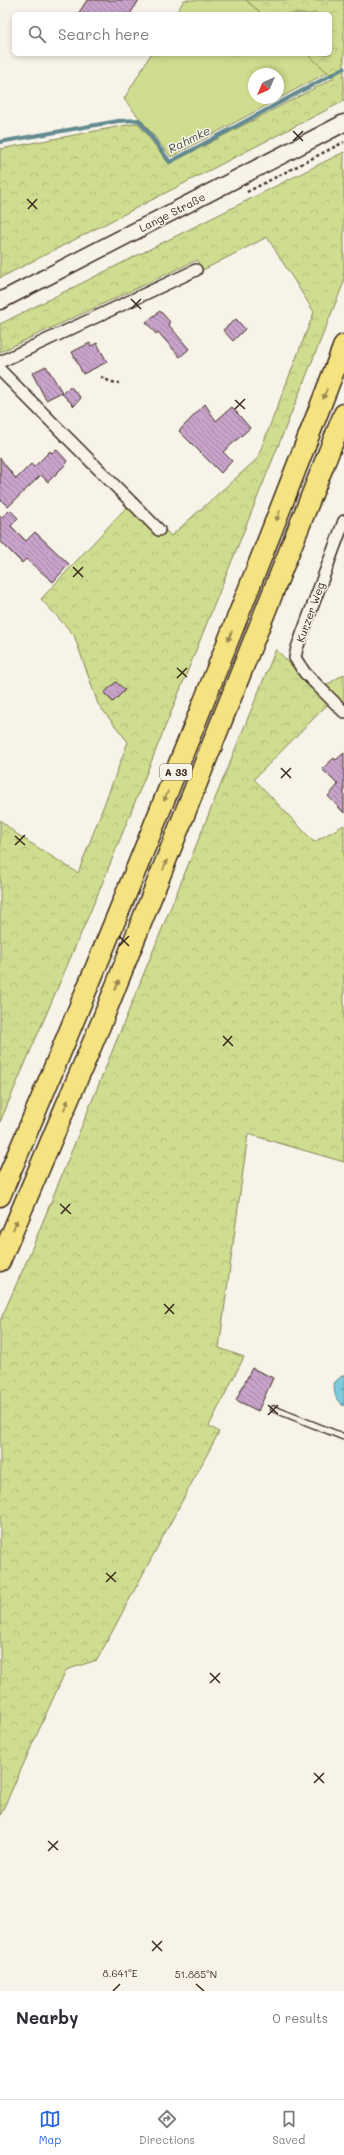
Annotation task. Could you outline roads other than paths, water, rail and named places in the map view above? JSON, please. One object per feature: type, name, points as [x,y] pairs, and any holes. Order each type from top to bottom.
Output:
[{"type":"highway","name":"A 33","points":[[0,1196],[91,982],[262,556],[344,345]]},
{"type":"highway","name":"A 33","points":[[0,1261],[102,1020],[344,414]]},
{"type":"street","name":"Lange Straße","points":[[0,301],[344,123]]},
{"type":"street","points":[[0,362],[196,270]]},
{"type":"street","points":[[0,370],[159,530]]},
{"type":"street","name":"Kurzer Weg","points":[[344,521],[297,648],[295,658],[305,673],[344,712]]},
{"type":"lane","points":[[274,1409],[344,1437]]},
{"type":"water","points":[[344,1374],[344,1406],[339,1402],[336,1396],[334,1383]]},
{"type":"waterway","name":"Rahmke","points":[[0,142],[118,121],[139,120],[170,162],[344,68]]}]
